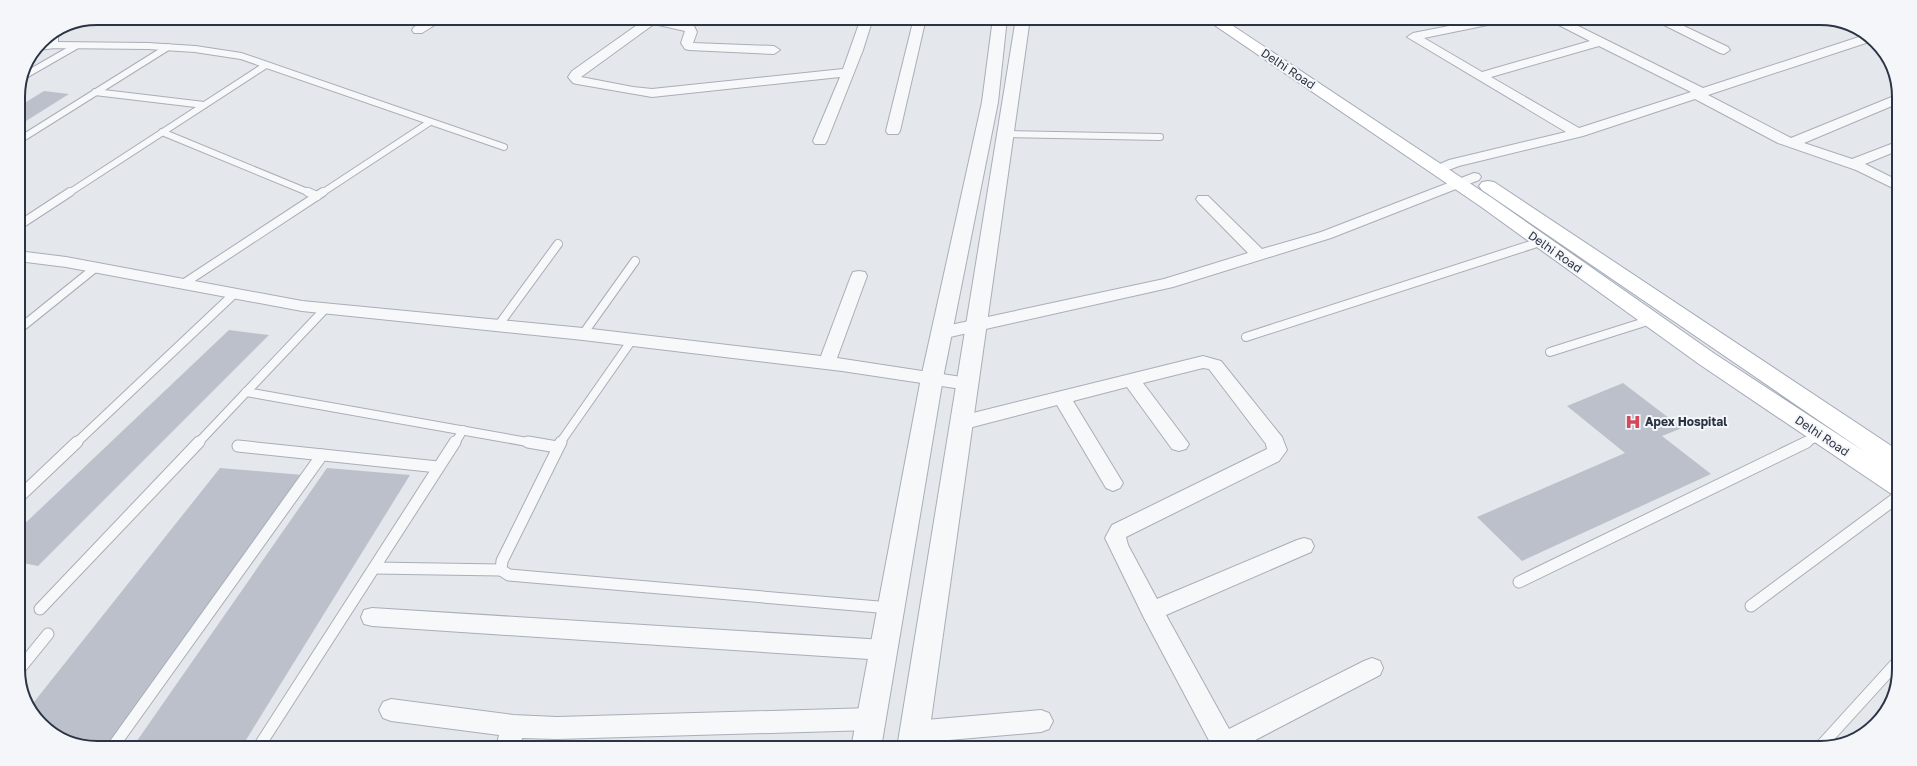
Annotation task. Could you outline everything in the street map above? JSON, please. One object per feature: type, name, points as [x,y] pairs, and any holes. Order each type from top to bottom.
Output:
[{"type":"main road","name":"Delhi Road","points":[[1222,25],[1467,181],[1540,242],[1651,320],[1892,481]]},
{"type":"main road","points":[[1241,25],[1446,167]]},
{"type":"main road","points":[[1467,181],[1892,457]]},
{"type":"street","points":[[418,30],[427,25]]},
{"type":"street","points":[[645,25],[576,74],[574,77],[577,80],[633,91],[652,92],[848,72]]},
{"type":"street","points":[[675,25],[690,29],[691,32],[687,43],[689,46],[774,50]]},
{"type":"street","points":[[820,141],[848,72],[865,25]]},
{"type":"street","points":[[893,131],[918,25]]},
{"type":"street","points":[[867,741],[932,378],[990,102],[999,25]]},
{"type":"street","points":[[1022,25],[913,740],[1041,721]]},
{"type":"street","points":[[1472,25],[1413,37],[1578,133]]},
{"type":"street","points":[[1566,25],[1700,94],[1775,136],[1868,170],[1892,184]]},
{"type":"street","points":[[1672,25],[1724,50]]},
{"type":"street","points":[[1446,167],[1578,133],[1864,40]]},
{"type":"street","points":[[1481,76],[1599,42]]},
{"type":"street","points":[[1791,143],[1892,101]]},
{"type":"street","points":[[1852,164],[1892,148]]},
{"type":"street","points":[[941,333],[1167,283],[1326,235],[1467,181]]},
{"type":"street","points":[[1204,198],[1260,255]]},
{"type":"street","points":[[25,257],[95,268],[302,306],[583,334],[827,363],[968,384]]},
{"type":"street","points":[[827,363],[859,276]]},
{"type":"street","points":[[962,423],[1130,379],[1203,362],[1215,365],[1275,442],[1277,450],[1272,456],[1119,531],[1115,538],[1152,611],[1222,741]]},
{"type":"street","points":[[1130,379],[1179,444]]},
{"type":"street","points":[[1061,397],[1112,483]]},
{"type":"street","points":[[1152,611],[1304,546]]},
{"type":"street","points":[[372,617],[884,650]]},
{"type":"street","points":[[1234,741],[1372,668]]},
{"type":"street","points":[[391,710],[511,737],[557,728],[872,718]]},
{"type":"lane","points":[[55,39],[55,45]]},
{"type":"lane","points":[[29,73],[77,45]]},
{"type":"lane","points":[[46,46],[77,45],[168,47],[215,50],[241,56],[504,148]]},
{"type":"lane","points":[[25,137],[168,47]]},
{"type":"lane","points":[[25,221],[266,65]]},
{"type":"lane","points":[[95,92],[204,105]]},
{"type":"lane","points":[[182,284],[430,122]]},
{"type":"lane","points":[[162,132],[317,196]]},
{"type":"lane","points":[[1006,134],[1160,137]]},
{"type":"lane","points":[[1246,337],[1540,242]]},
{"type":"lane","points":[[498,326],[558,244]]},
{"type":"lane","points":[[583,334],[635,261]]},
{"type":"lane","points":[[25,324],[95,268]]},
{"type":"lane","points":[[25,491],[234,294]]},
{"type":"lane","points":[[40,609],[325,308]]},
{"type":"lane","points":[[1550,352],[1651,320]]},
{"type":"lane","points":[[501,570],[502,560],[557,447],[632,340]]},
{"type":"lane","points":[[246,392],[557,447]]},
{"type":"lane","points":[[263,741],[463,430]]},
{"type":"lane","points":[[1519,582],[1821,435]]},
{"type":"lane","points":[[238,446],[438,467]]},
{"type":"lane","points":[[117,741],[322,455]]},
{"type":"lane","points":[[1751,606],[1892,501]]},
{"type":"lane","points":[[374,568],[501,570],[509,575],[891,608]]},
{"type":"lane","points":[[25,663],[48,634]]},
{"type":"lane","points":[[1825,741],[1892,668]]},
{"type":"building","points":[[44,91],[69,94],[25,122],[25,103]]},
{"type":"building","points":[[229,330],[269,335],[38,566],[25,563],[25,523]]},
{"type":"building","points":[[1623,383],[1682,428],[1662,436],[1711,474],[1522,561],[1477,517],[1625,453],[1567,406]]},
{"type":"building","points":[[220,468],[303,475],[112,741],[83,740],[65,734],[46,720],[33,703]]},
{"type":"building","points":[[327,468],[410,475],[245,741],[137,741]]},
{"type":"place","name":"Apex Hospital","points":[[1633,422]]}]
